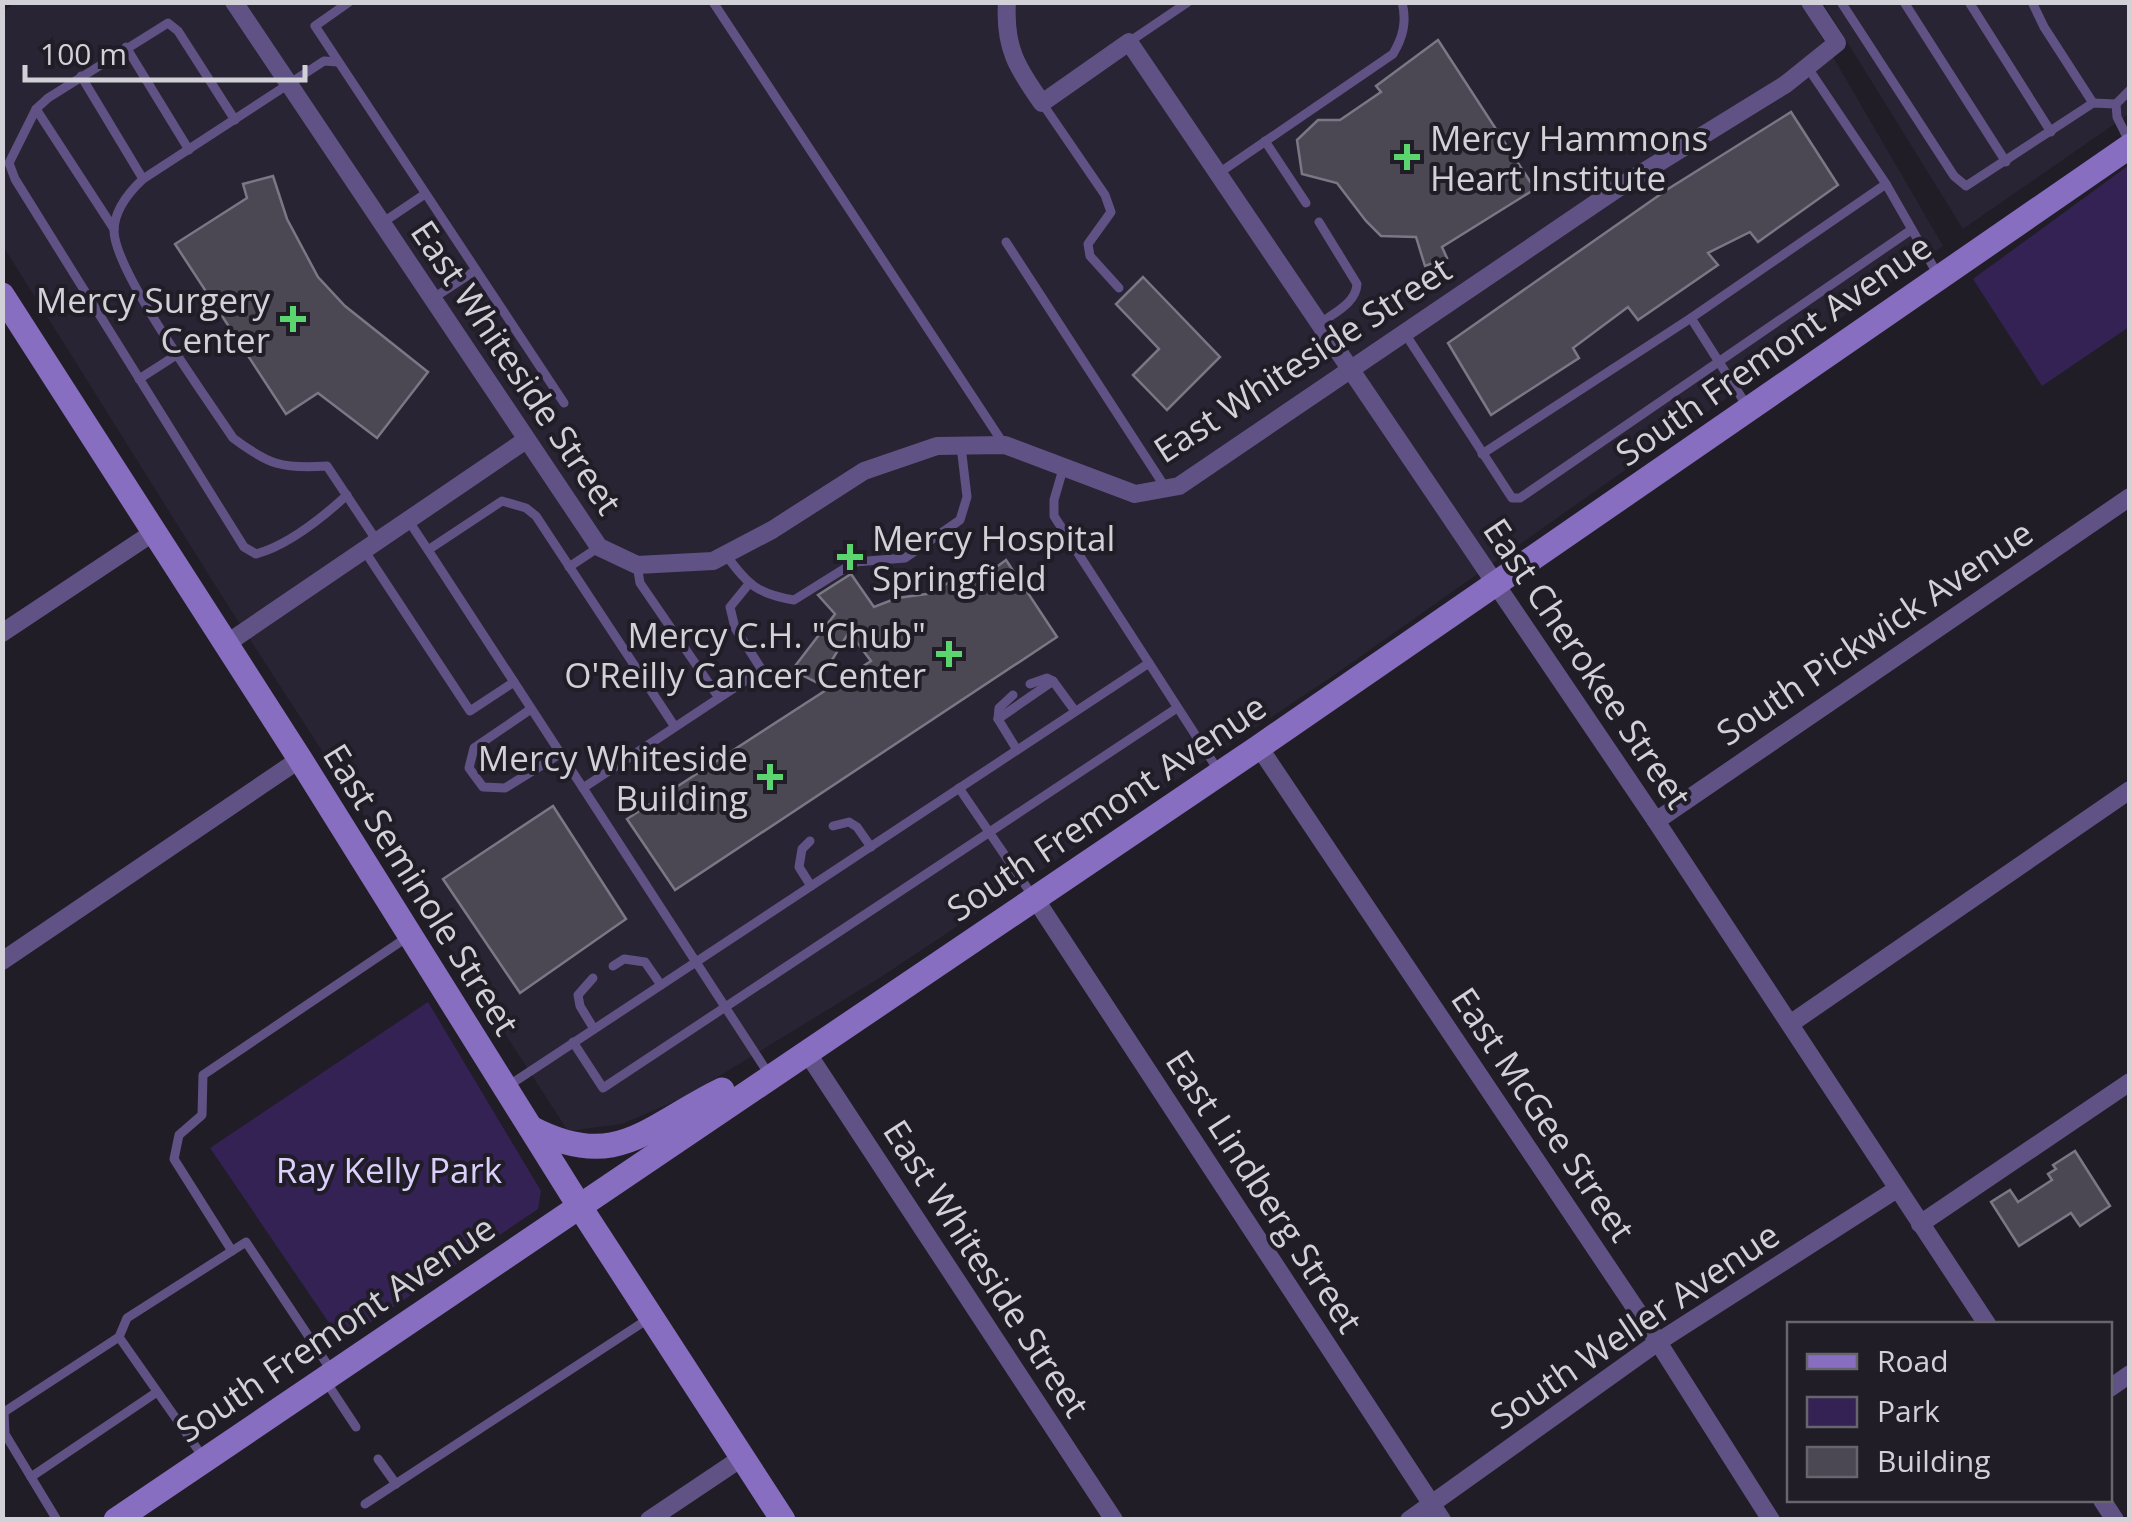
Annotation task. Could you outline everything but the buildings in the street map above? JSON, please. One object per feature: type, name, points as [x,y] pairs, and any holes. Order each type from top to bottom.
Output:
[{"type":"main road","name":"South Fremont Avenue","points":[[125,1517],[578,1204],[1258,748],[2130,144]]},
{"type":"main road","name":"East Seminole Street","points":[[2,294],[650,1317],[784,1520]]},
{"type":"main road","points":[[531,1128],[555,1141],[576,1146],[611,1147],[643,1135],[737,1083],[770,1076]]},
{"type":"street","name":"East Whiteside Street","points":[[234,2],[599,548],[637,565],[712,561],[772,530],[864,471],[937,446],[1004,445],[1135,494],[1179,486],[1624,184],[1786,84],[1837,43]]},
{"type":"street","points":[[1007,2],[1005,33],[1018,70],[1042,103],[1129,42]]},
{"type":"street","points":[[1810,2],[1837,43]]},
{"type":"street","name":"East Cherokee Street","points":[[1129,42],[1352,367],[1986,1322]]},
{"type":"street","points":[[226,644],[526,440]]},
{"type":"street","name":"South Pickwick Avenue","points":[[1656,822],[2130,497]]},
{"type":"street","points":[[2,633],[154,532]]},
{"type":"street","name":"East McGee Street","points":[[1258,748],[1658,1342],[1771,1520]]},
{"type":"street","points":[[2,962],[300,759]]},
{"type":"street","points":[[1790,1024],[2130,790]]},
{"type":"street","name":"East Lindberg Street","points":[[1034,897],[1437,1512]]},
{"type":"street","name":"East Whiteside Street","points":[[806,1051],[1114,1520]]},
{"type":"street","points":[[1920,1224],[2130,1082]]},
{"type":"street","name":"South Weller Avenue","points":[[1409,1520],[1437,1512],[1658,1342],[1898,1188]]},
{"type":"street","points":[[649,1520],[742,1457]]},
{"type":"lane","points":[[349,2],[315,26],[564,404]]},
{"type":"lane","points":[[713,2],[1004,445]]},
{"type":"lane","points":[[1129,42],[1188,2]]},
{"type":"lane","points":[[1219,173],[1393,54],[1402,39],[1406,16],[1402,2]]},
{"type":"lane","points":[[1841,2],[1954,176],[1966,186],[2093,103],[2116,104]]},
{"type":"lane","points":[[1904,2],[2006,162]]},
{"type":"lane","points":[[1969,2],[2051,132]]},
{"type":"lane","points":[[2036,4],[2044,27],[2093,103]]},
{"type":"lane","points":[[235,120],[178,31],[168,23],[81,76],[36,109],[9,163],[15,179],[244,548],[256,554],[270,550],[328,513],[346,496]]},
{"type":"lane","points":[[1837,43],[1858,29]]},
{"type":"lane","points":[[126,47],[189,150]]},
{"type":"lane","points":[[114,229],[126,194],[143,179],[324,61],[338,62]]},
{"type":"lane","points":[[1806,66],[1886,184],[1939,277]]},
{"type":"lane","points":[[81,76],[143,179]]},
{"type":"lane","points":[[2130,90],[2116,104],[2116,117],[2130,144]]},
{"type":"lane","points":[[1042,103],[1105,195],[1111,212],[1088,244],[1090,256],[1119,288]]},
{"type":"lane","points":[[36,109],[114,229],[124,268],[232,438],[279,467],[327,466],[370,546],[470,711],[514,682]]},
{"type":"lane","points":[[1266,141],[1306,203]]},
{"type":"lane","points":[[1482,454],[1691,318],[1886,184]]},
{"type":"lane","points":[[382,223],[425,194]]},
{"type":"lane","points":[[1319,222],[1357,284],[1350,302],[1321,323]]},
{"type":"lane","points":[[1404,332],[1512,498],[1520,498],[1911,230]]},
{"type":"lane","points":[[1006,242],[1166,488]]},
{"type":"lane","points":[[432,300],[476,270]]},
{"type":"lane","points":[[1691,318],[1748,409]]},
{"type":"lane","points":[[138,379],[178,354]]},
{"type":"lane","points":[[726,555],[748,585],[794,600],[854,562],[905,558],[960,520],[967,497],[961,446]]},
{"type":"lane","points":[[1063,469],[1054,516],[1220,773]]},
{"type":"lane","points":[[428,550],[502,501],[526,508],[536,516],[675,727]]},
{"type":"lane","points":[[408,520],[770,1076]]},
{"type":"lane","points":[[570,566],[599,548]]},
{"type":"lane","points":[[637,565],[640,583],[720,698]]},
{"type":"lane","points":[[583,788],[762,670],[735,628],[730,606],[748,585]]},
{"type":"lane","points":[[506,1087],[1149,663]]},
{"type":"lane","points":[[1030,684],[1048,678],[1054,681],[1076,712]]},
{"type":"lane","points":[[998,720],[1054,681]]},
{"type":"lane","points":[[1013,695],[999,708],[998,720],[1017,750]]},
{"type":"lane","points":[[573,1042],[603,1088],[1178,708]]},
{"type":"lane","points":[[531,709],[474,748],[469,768],[474,778],[483,787],[504,788],[560,754]]},
{"type":"lane","points":[[959,788],[1034,897]]},
{"type":"lane","points":[[833,826],[848,822],[857,827],[871,847]]},
{"type":"lane","points":[[810,841],[802,849],[799,866],[811,886]]},
{"type":"lane","points":[[232,1252],[174,1159],[179,1135],[202,1115],[203,1075],[410,936]]},
{"type":"lane","points":[[613,966],[624,959],[645,962],[661,984]]},
{"type":"lane","points":[[592,978],[578,994],[580,1006],[594,1029]]},
{"type":"lane","points":[[57,1520],[5,1434],[3,1411],[119,1337],[127,1318],[246,1242],[356,1427]]},
{"type":"lane","points":[[366,1504],[650,1317]]},
{"type":"lane","points":[[119,1337],[204,1460]]},
{"type":"lane","points":[[31,1477],[157,1392]]},
{"type":"lane","points":[[378,1458],[396,1484]]},
{"type":"shaded area","name":"Mercy Hospital Springfield","points":[[1801,2],[1943,246],[1330,678],[881,977],[685,1097],[622,1124],[568,1131],[229,607],[3,246],[3,11],[15,3]]},
{"type":"shaded area","points":[[1830,2],[2129,3],[2129,114],[1963,229],[1825,6]]},
{"type":"green space","points":[[2129,165],[2129,327],[2042,386],[1973,279]]},
{"type":"green space","name":"Ray Kelly Park","points":[[428,1002],[541,1191],[538,1209],[342,1342],[210,1148]]},
{"type":"place","name":"Mercy Hammons Heart Institute","points":[[1407,157]]},
{"type":"place","name":"Mercy Surgery Center","points":[[293,319]]},
{"type":"place","name":"Mercy Hospital Springfield","points":[[850,557]]},
{"type":"place","name":"Mercy C.H. \"Chub\" O'Reilly Cancer Center","points":[[949,654]]},
{"type":"place","name":"Mercy Whiteside Building","points":[[770,777]]}]
